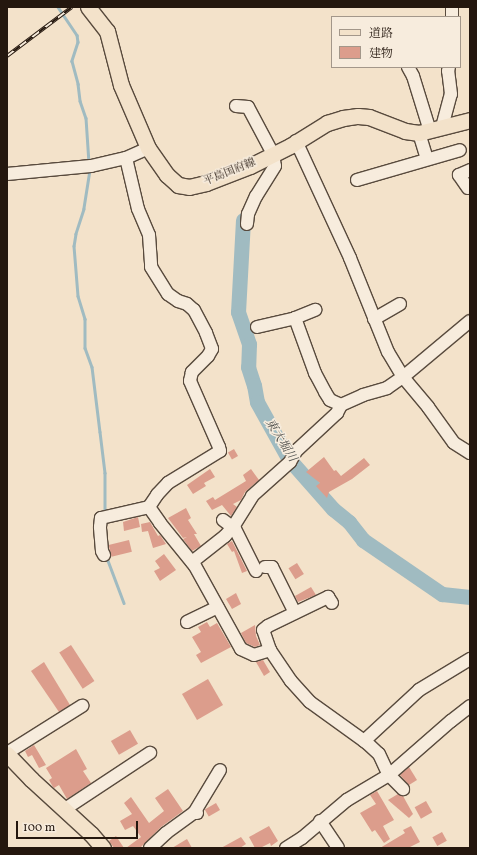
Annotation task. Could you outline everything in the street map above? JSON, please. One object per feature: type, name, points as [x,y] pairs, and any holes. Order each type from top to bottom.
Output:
[{"type":"main road","name":"平島国府線","points":[[88,7],[102,22],[107,31],[121,85],[148,148],[172,180],[178,185],[189,187],[206,183],[250,166],[327,123],[358,116],[369,117],[405,131],[430,130],[470,120]]},
{"type":"main road","points":[[7,753],[31,779],[66,809],[103,848]]},
{"type":"street","points":[[409,68],[414,76],[430,130],[427,159]]},
{"type":"street","points":[[430,130],[451,94],[449,68]]},
{"type":"street","points":[[236,106],[248,107],[273,154],[275,166],[256,196],[248,214],[247,224]]},
{"type":"street","points":[[296,141],[350,258],[388,352],[403,377],[428,407],[454,443],[470,453]]},
{"type":"street","points":[[7,174],[48,169],[89,167],[126,158],[148,148]]},
{"type":"street","points":[[357,180],[460,150]]},
{"type":"street","points":[[104,555],[102,551],[100,527],[101,518],[149,507],[168,483],[220,451],[190,381],[192,372],[208,356],[212,348],[194,310],[187,304],[178,301],[168,294],[150,267],[149,235],[138,209],[126,158]]},
{"type":"street","points":[[468,188],[459,174],[470,170]]},
{"type":"street","points":[[374,319],[400,304]]},
{"type":"street","points":[[257,327],[295,318],[315,310]]},
{"type":"street","points":[[295,318],[315,373],[325,392],[330,400],[341,405]]},
{"type":"street","points":[[192,562],[234,528],[252,496],[291,461],[296,451],[337,413],[341,405],[363,395],[387,388],[403,377],[470,321]]},
{"type":"street","points":[[149,507],[192,562],[210,589],[241,649],[254,655],[270,650]]},
{"type":"street","points":[[223,520],[234,528],[261,569],[272,567],[295,613]]},
{"type":"street","points":[[332,603],[328,597],[263,630],[270,650],[283,671],[310,702],[367,743],[379,754],[389,775],[403,789]]},
{"type":"street","points":[[187,622],[218,607]]},
{"type":"street","points":[[367,743],[419,690],[470,659]]},
{"type":"street","points":[[7,753],[82,706]]},
{"type":"street","points":[[286,848],[302,838],[320,821],[347,800],[389,775],[470,706]]},
{"type":"street","points":[[66,809],[150,753]]},
{"type":"street","points":[[150,848],[166,833],[196,813],[220,770]]},
{"type":"street","points":[[320,821],[338,848]]},
{"type":"building","points":[[234,449],[238,456],[232,459],[228,452]]},
{"type":"building","points":[[324,457],[334,471],[336,470],[341,476],[364,458],[370,465],[352,479],[329,492],[327,498],[316,486],[320,483],[306,472]]},
{"type":"building","points":[[210,469],[215,477],[204,483],[206,486],[193,494],[187,485]]},
{"type":"building","points":[[251,469],[259,480],[245,492],[241,500],[233,504],[237,507],[231,516],[222,505],[212,510],[206,501],[213,497],[215,500],[246,481],[243,475]]},
{"type":"building","points":[[186,508],[191,518],[188,520],[197,534],[194,534],[201,546],[192,551],[183,539],[187,537],[183,538],[168,518]]},
{"type":"building","points":[[138,517],[140,527],[124,531],[123,522]]},
{"type":"building","points":[[150,522],[158,536],[160,535],[166,544],[153,548],[148,531],[142,532],[141,524]]},
{"type":"building","points":[[129,540],[132,552],[112,557],[109,545]]},
{"type":"building","points":[[232,541],[247,571],[242,573],[234,551],[232,552],[227,544]]},
{"type":"building","points":[[164,554],[176,570],[160,581],[154,571],[160,568],[155,561]]},
{"type":"building","points":[[297,563],[304,574],[295,579],[289,568]]},
{"type":"building","points":[[311,587],[316,595],[298,602],[295,596]]},
{"type":"building","points":[[236,593],[241,604],[232,609],[226,599]]},
{"type":"building","points":[[207,622],[210,627],[217,623],[231,647],[201,663],[196,655],[201,652],[192,637],[201,632],[198,627]]},
{"type":"building","points":[[255,625],[256,636],[260,645],[255,647],[246,643],[241,633]]},
{"type":"building","points":[[71,645],[94,681],[83,689],[59,653]]},
{"type":"building","points":[[263,660],[270,672],[264,676],[256,662]]},
{"type":"building","points":[[44,662],[70,705],[59,712],[31,671]]},
{"type":"building","points":[[208,679],[223,705],[197,720],[182,694]]},
{"type":"building","points":[[130,730],[138,744],[119,755],[111,741]]},
{"type":"building","points":[[34,745],[46,765],[39,768],[32,755],[28,757],[25,751]]},
{"type":"building","points":[[76,749],[87,769],[83,771],[91,783],[67,799],[59,785],[54,788],[53,787],[49,780],[52,778],[46,768]]},
{"type":"building","points":[[409,767],[417,780],[409,785],[400,775]]},
{"type":"building","points":[[168,789],[183,811],[161,827],[140,848],[126,848],[141,837],[133,826],[125,830],[120,821],[132,814],[124,803],[131,797],[149,823],[164,811],[155,798]]},
{"type":"building","points":[[377,791],[394,820],[383,826],[390,839],[384,843],[375,830],[372,832],[360,813],[376,804],[370,795]]},
{"type":"building","points":[[398,794],[403,796],[413,814],[409,818],[388,800]]},
{"type":"building","points":[[426,801],[432,812],[421,819],[415,807]]},
{"type":"building","points":[[216,803],[220,810],[209,816],[205,810]]},
{"type":"building","points":[[269,826],[278,841],[271,846],[270,843],[260,848],[255,848],[249,837]]},
{"type":"building","points":[[411,826],[420,842],[408,848],[380,848],[405,833],[403,830]]},
{"type":"building","points":[[442,832],[447,841],[437,846],[432,837]]},
{"type":"building","points":[[116,836],[124,848],[114,848],[109,841]]},
{"type":"building","points":[[241,837],[246,844],[240,848],[221,848]]},
{"type":"building","points":[[187,839],[192,848],[172,848]]},
{"type":"waterway","points":[[58,7],[77,35],[78,42],[72,61],[78,84],[80,101],[86,118],[89,163]]},
{"type":"waterway","points":[[90,170],[84,209],[76,234],[74,246],[78,296],[85,319],[85,348],[92,367],[105,473],[105,514]]},
{"type":"waterway","name":"東大堀川","points":[[243,220],[238,312],[249,344],[248,367],[254,385],[257,402],[288,458],[333,509],[349,522],[363,540],[442,594],[470,597]]},
{"type":"waterway","points":[[107,558],[124,603]]},
{"type":"railway","points":[[7,56],[72,7]]}]
